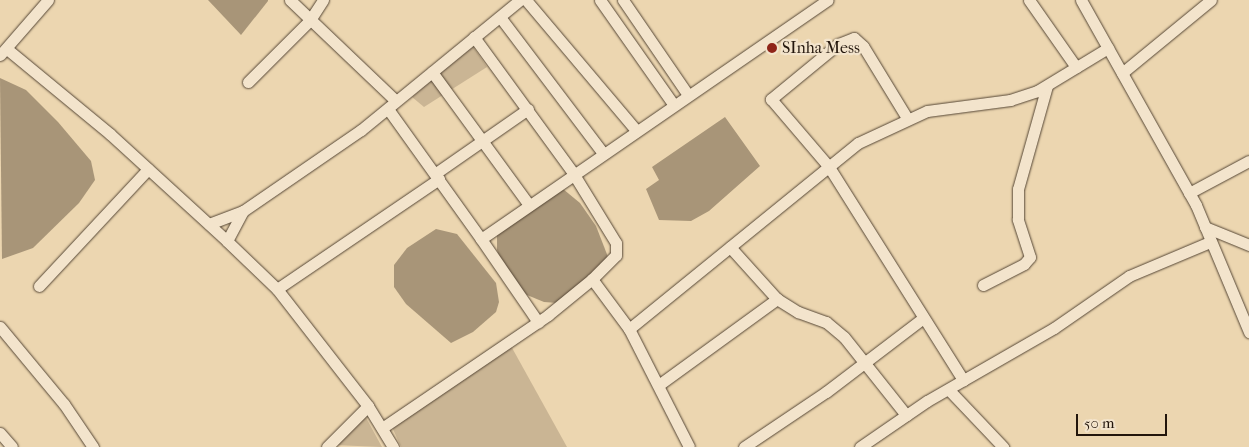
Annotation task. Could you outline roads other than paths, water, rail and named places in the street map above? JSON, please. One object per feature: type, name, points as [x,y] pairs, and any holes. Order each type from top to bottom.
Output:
[{"type":"street","points":[[48,0],[4,52],[148,169],[209,224],[277,290],[368,406],[394,447]]},
{"type":"street","points":[[290,0],[392,105],[538,322]]},
{"type":"street","points":[[248,82],[310,20],[323,0]]},
{"type":"street","points":[[209,224],[243,211],[392,105],[520,0]]},
{"type":"street","points":[[526,0],[636,130]]},
{"type":"street","points":[[600,0],[673,104]]},
{"type":"street","points":[[623,0],[688,95]]},
{"type":"street","points":[[1029,0],[1076,67]]},
{"type":"street","points":[[1081,0],[1189,193],[1249,332]]},
{"type":"street","points":[[1122,73],[1211,0]]},
{"type":"street","points":[[481,239],[822,1]]},
{"type":"street","points":[[500,17],[603,153]]},
{"type":"street","points":[[382,428],[538,322],[592,279],[618,250],[573,173],[528,109],[474,38]]},
{"type":"street","points":[[907,118],[859,41],[849,38],[838,44],[771,99],[829,167],[963,380]]},
{"type":"street","points":[[629,329],[858,143],[907,118],[927,111],[1010,100],[1047,86],[1108,48]]},
{"type":"street","points":[[432,72],[529,205]]},
{"type":"street","points":[[983,285],[1024,264],[1030,257],[1018,219],[1017,198],[1047,86]]},
{"type":"street","points":[[277,290],[438,176],[482,141],[528,109]]},
{"type":"street","points":[[1189,193],[1249,161]]},
{"type":"street","points":[[39,286],[148,169]]},
{"type":"street","points":[[227,242],[243,211]]},
{"type":"street","points":[[1205,228],[1249,245]]},
{"type":"street","points":[[860,447],[906,415],[950,390],[963,380],[1054,328],[1129,276],[1210,242]]},
{"type":"street","points":[[730,247],[777,299],[798,312],[830,325],[864,362],[906,415]]},
{"type":"street","points":[[592,279],[629,329],[660,384],[689,447]]},
{"type":"street","points":[[660,384],[777,299]]},
{"type":"street","points":[[744,447],[923,318]]},
{"type":"street","points":[[0,328],[64,404],[93,447]]},
{"type":"street","points":[[950,390],[1003,447]]},
{"type":"street","points":[[327,447],[368,406]]},
{"type":"street","points":[[0,433],[12,447]]},
{"type":"place","name":"SInha Mess","points":[[772,48]]}]
